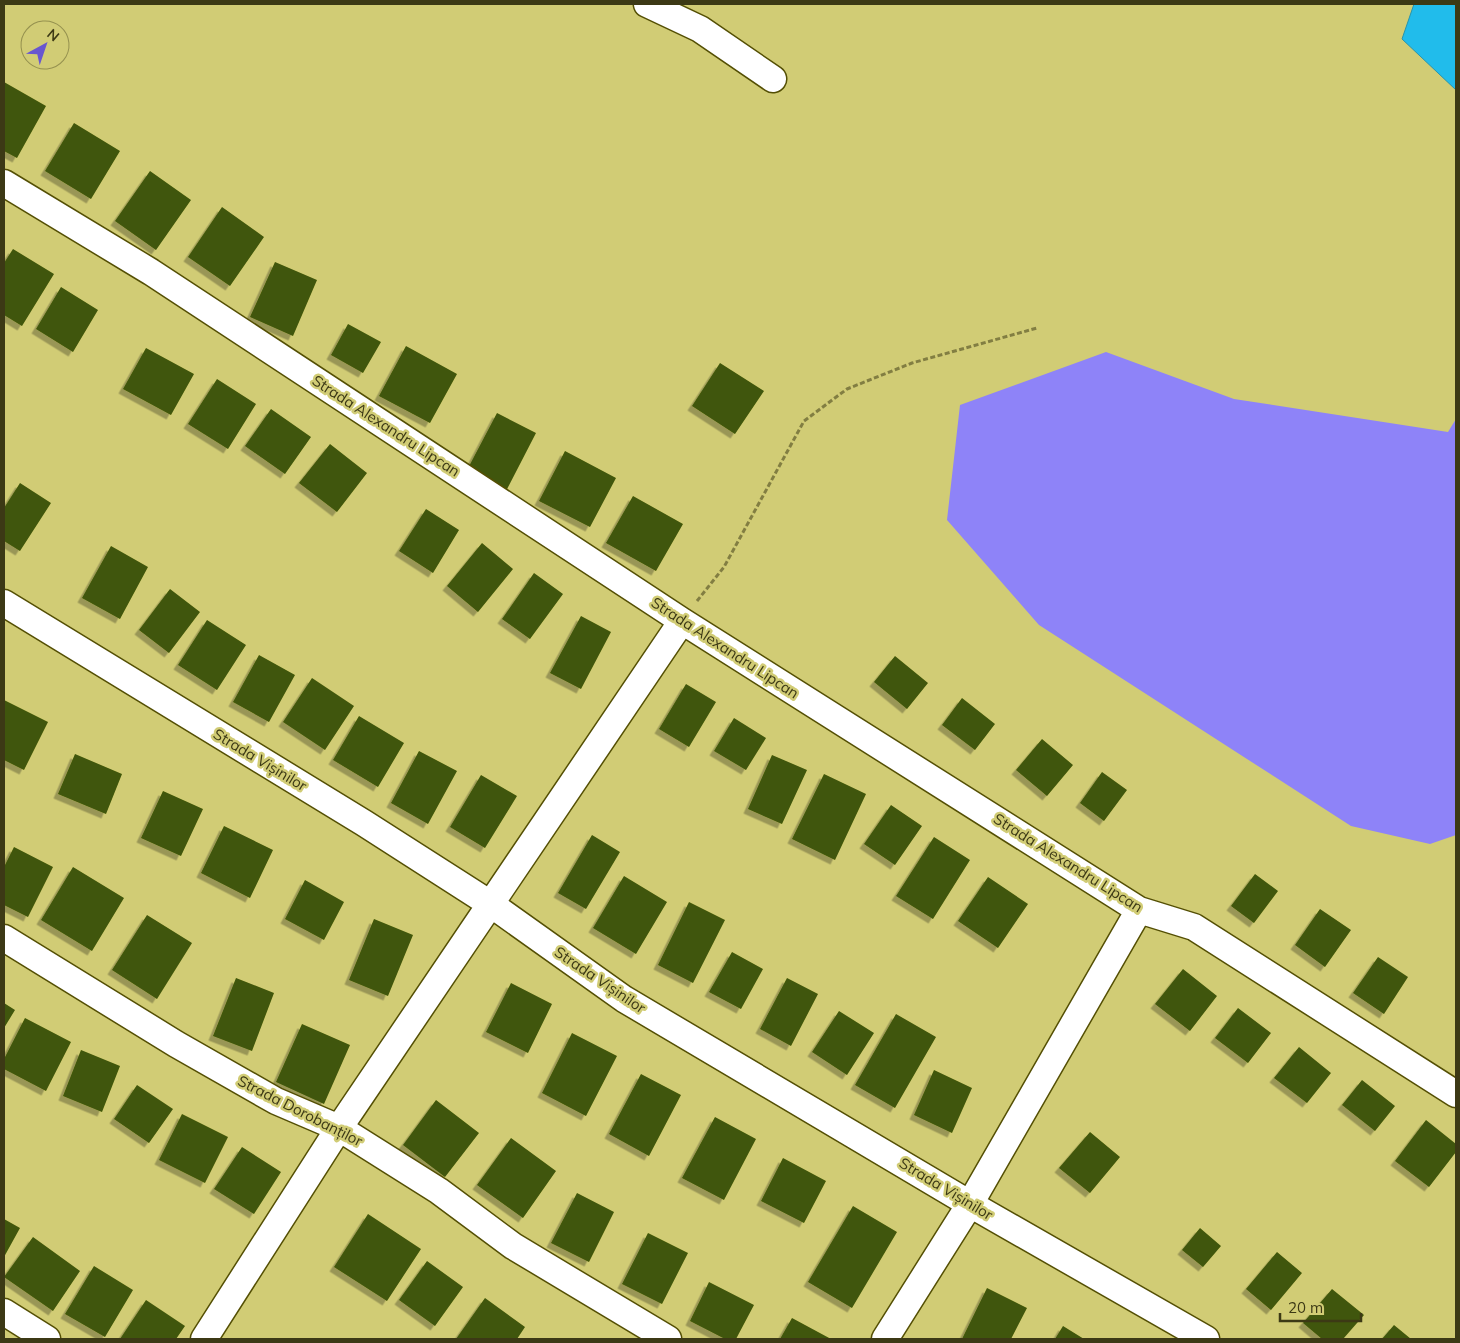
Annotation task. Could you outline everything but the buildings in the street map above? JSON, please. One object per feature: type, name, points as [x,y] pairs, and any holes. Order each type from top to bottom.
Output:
[{"type":"street","points":[[647,4],[700,28],[772,80]]},
{"type":"street","name":"Strada Alexandru Lipcan","points":[[4,183],[151,272],[682,621],[1139,910],[1194,927],[1456,1094]]},
{"type":"street","name":"Strada Vișinilor","points":[[4,603],[364,823],[492,904],[624,999],[970,1204],[1206,1339]]},
{"type":"street","points":[[204,1339],[339,1128],[682,621]]},
{"type":"street","points":[[885,1339],[970,1204],[1139,910]]},
{"type":"street","name":"Strada Dorobanților","points":[[4,938],[176,1044],[276,1101],[339,1128],[439,1192],[513,1246],[668,1339]]},
{"type":"street","points":[[4,1312],[47,1339]]},
{"type":"path","points":[[682,621],[724,567],[804,421],[847,389],[912,363],[1037,328]]},
{"type":"shaded area","points":[[1106,352],[1234,399],[1448,432],[1456,419],[1456,835],[1430,844],[1351,826],[1039,625],[947,520],[960,405]]},
{"type":"water","points":[[1414,4],[1456,4],[1456,90],[1402,39]]}]
